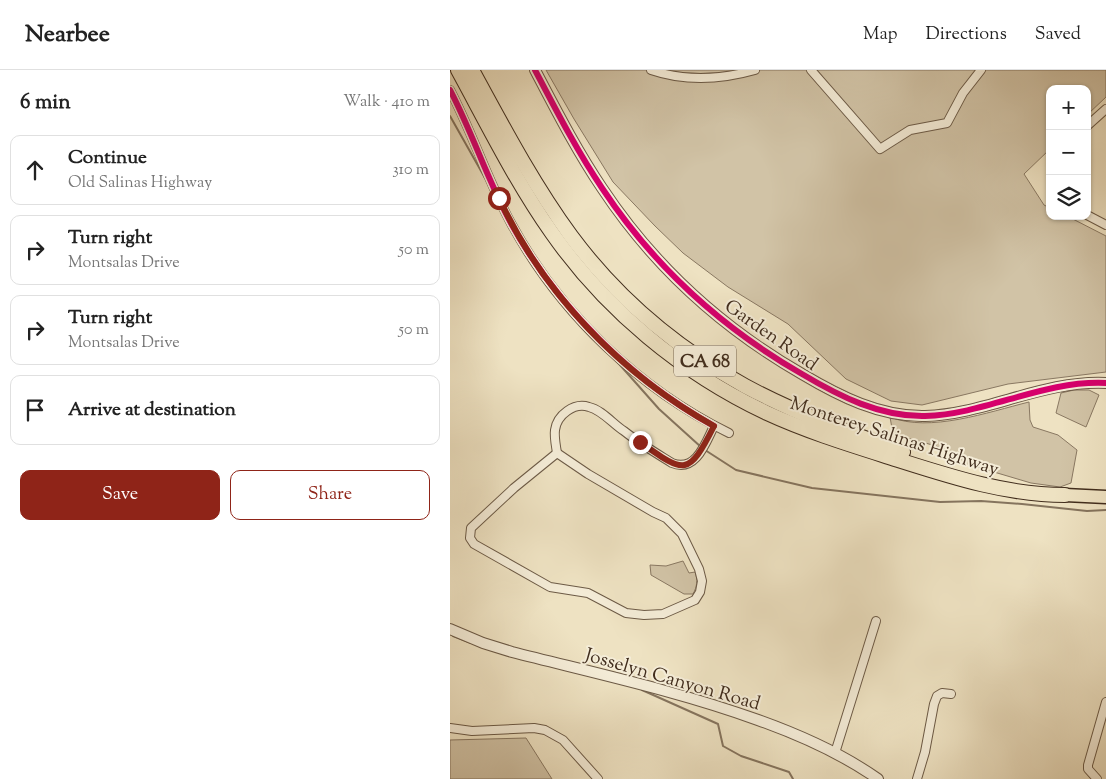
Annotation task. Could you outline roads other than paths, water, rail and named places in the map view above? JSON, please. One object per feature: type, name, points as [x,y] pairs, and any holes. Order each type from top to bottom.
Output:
[{"type":"highway","name":"Monterey Salinas Highway","points":[[458,70],[520,184],[561,246],[616,307],[678,360],[716,385],[755,407],[782,420],[833,439],[978,483],[1047,495],[1106,497]]},
{"type":"highway","name":"CA 68","points":[[472,70],[522,162],[538,187]]},
{"type":"highway","points":[[483,70],[538,187]]},
{"type":"highway","name":"Monterey Salinas Highway","points":[[538,187],[572,237],[620,292],[674,339],[733,379],[800,412],[925,461],[1007,485],[1065,495]]},
{"type":"street","name":"Garden Road","points":[[535,70],[563,124],[589,168],[650,252],[689,290],[735,330],[780,361],[820,385],[849,399],[875,408],[895,413],[924,416],[961,412],[1065,385],[1106,383]]},
{"type":"street","points":[[651,70],[678,77],[697,79],[718,78],[754,70]]},
{"type":"street","points":[[811,70],[880,149],[910,130],[947,123],[963,93],[981,70]]},
{"type":"street","points":[[450,90],[512,224],[530,255],[551,285],[590,329],[632,369],[678,404],[728,434]]},
{"type":"street","points":[[1091,122],[1106,109]]},
{"type":"street","points":[[1091,217],[1106,225]]},
{"type":"street","points":[[557,453],[555,432],[559,420],[569,410],[581,406],[599,411],[640,442],[678,466],[689,464],[697,458],[714,426]]},
{"type":"street","points":[[557,453],[588,474],[661,515],[678,530],[690,549],[701,575],[701,587],[695,600],[663,614],[644,615],[626,612],[588,593],[544,585],[474,544],[470,538],[470,528],[514,488],[557,453]]},
{"type":"street","points":[[835,753],[876,621]]},
{"type":"street","name":"Josselyn Canyon Road","points":[[450,629],[483,643],[512,652],[703,701],[780,728],[835,753],[878,779]]},
{"type":"street","points":[[917,779],[925,752],[935,700],[942,693],[951,694]]},
{"type":"street","points":[[1097,779],[1088,769],[1088,765],[1106,702]]},
{"type":"street","points":[[450,728],[472,732],[534,728],[545,730],[563,740],[598,779]]},
{"type":"waterway","points":[[450,116],[485,178]]},
{"type":"waterway","points":[[612,356],[659,409],[701,447]]},
{"type":"waterway","points":[[705,450],[736,470],[812,488],[940,502],[981,501],[1087,511],[1106,510]]},
{"type":"waterway","points":[[453,636],[471,643]]},
{"type":"waterway","points":[[642,690],[718,724],[723,746],[741,756],[789,772],[793,779]]}]
